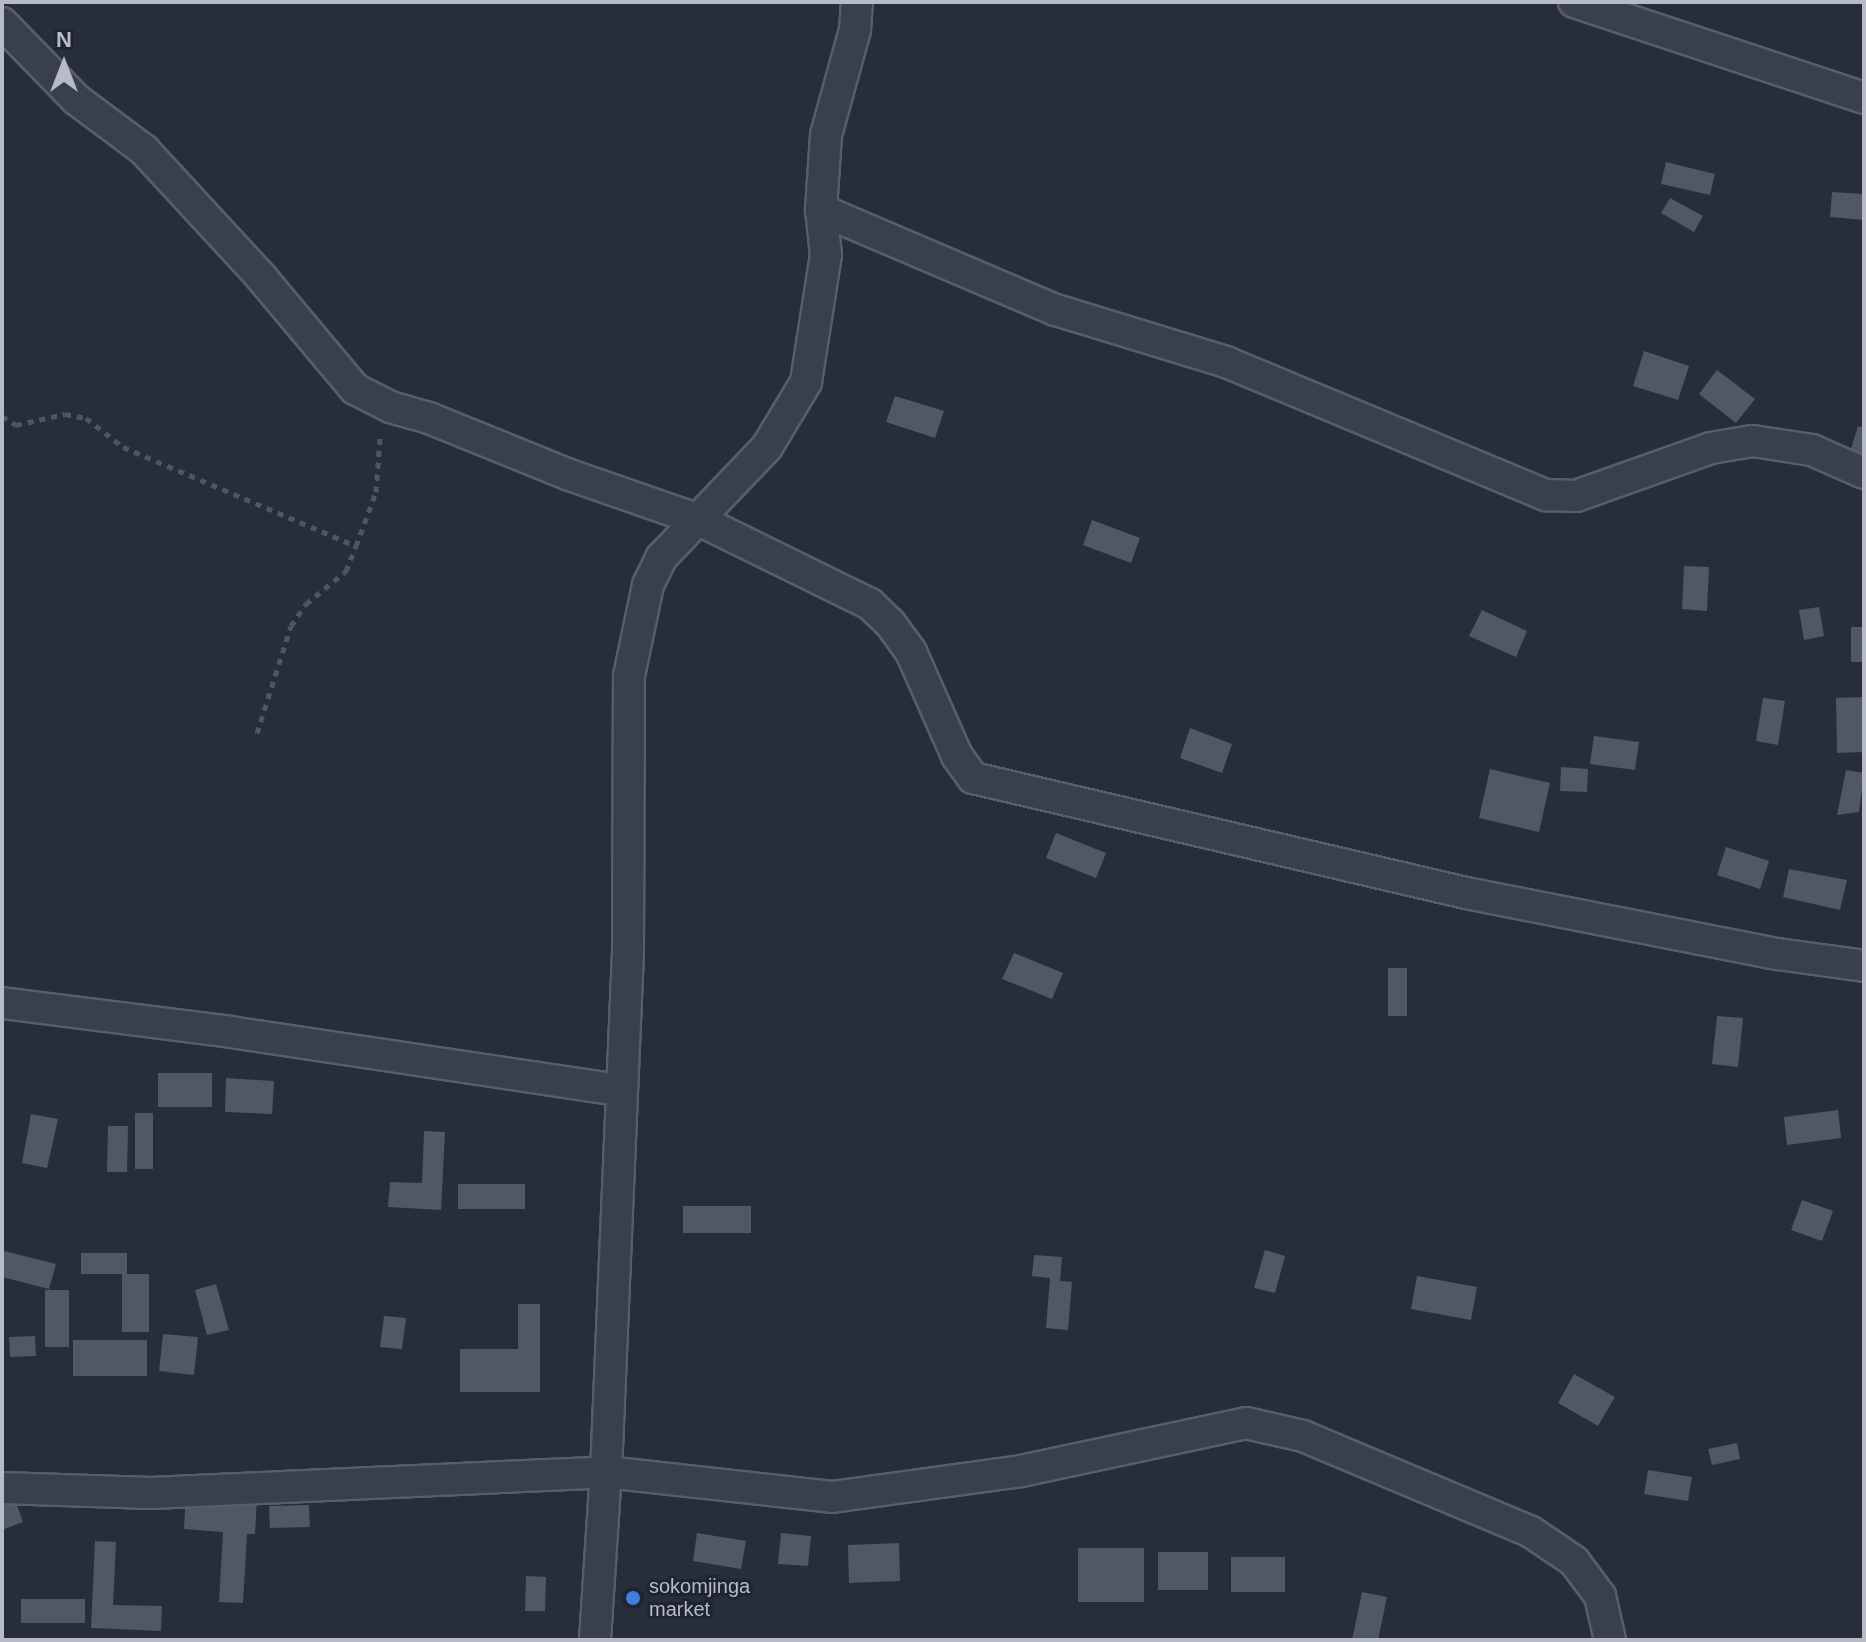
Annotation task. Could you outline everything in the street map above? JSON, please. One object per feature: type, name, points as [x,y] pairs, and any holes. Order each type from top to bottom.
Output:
[{"type":"street","points":[[595,1640],[606,1472],[628,951],[629,676],[648,585],[661,558],[767,447],[806,382],[826,255],[821,210],[826,135],[855,30],[857,2]]},
{"type":"street","points":[[1574,2],[1864,98]]},
{"type":"street","points":[[2,23],[77,100],[144,150],[261,277],[342,378],[355,389],[398,409],[699,520],[870,604],[890,623],[911,652],[957,756],[973,778],[1466,893],[1778,954],[1864,966]]},
{"type":"street","points":[[821,210],[1056,310],[1226,362],[1546,495],[1576,496],[1711,448],[1753,441],[1812,450],[1864,473]]},
{"type":"street","points":[[2,1003],[230,1032],[620,1090]]},
{"type":"street","points":[[2,1488],[151,1493],[606,1472],[832,1497],[1021,1471],[1246,1423],[1303,1436],[1531,1532],[1574,1561],[1600,1596],[1610,1640]]},
{"type":"path","points":[[257,733],[291,626],[306,604],[346,571],[376,492],[381,434],[398,409]]},
{"type":"path","points":[[2,416],[16,425],[65,414],[86,418],[123,447],[356,546]]},
{"type":"building","points":[[1666,162],[1715,174],[1710,195],[1661,184]]},
{"type":"building","points":[[1832,192],[1864,194],[1864,220],[1830,217]]},
{"type":"building","points":[[1670,198],[1703,216],[1694,232],[1661,213]]},
{"type":"building","points":[[1644,351],[1689,366],[1678,400],[1633,386]]},
{"type":"building","points":[[1717,370],[1755,399],[1736,423],[1699,394]]},
{"type":"building","points":[[895,396],[944,411],[935,438],[886,422]]},
{"type":"building","points":[[1858,426],[1864,428],[1864,459],[1849,455]]},
{"type":"building","points":[[1092,520],[1140,538],[1131,563],[1083,545]]},
{"type":"building","points":[[1684,566],[1709,567],[1707,611],[1682,609]]},
{"type":"building","points":[[1819,607],[1824,636],[1804,640],[1799,610]]},
{"type":"building","points":[[1482,610],[1527,631],[1516,657],[1469,636]]},
{"type":"building","points":[[1851,627],[1864,627],[1864,662],[1851,662]]},
{"type":"building","points":[[1864,697],[1864,752],[1837,753],[1836,698]]},
{"type":"building","points":[[1763,698],[1785,701],[1778,745],[1756,741]]},
{"type":"building","points":[[1190,728],[1232,744],[1222,773],[1180,758]]},
{"type":"building","points":[[1594,736],[1639,742],[1635,770],[1590,764]]},
{"type":"building","points":[[1561,767],[1588,769],[1587,792],[1560,791]]},
{"type":"building","points":[[1490,769],[1550,783],[1539,832],[1479,818]]},
{"type":"building","points":[[1846,770],[1864,773],[1859,812],[1837,815]]},
{"type":"building","points":[[1056,833],[1106,853],[1096,878],[1046,858]]},
{"type":"building","points":[[1726,847],[1769,861],[1760,889],[1717,875]]},
{"type":"building","points":[[1789,869],[1847,880],[1840,910],[1783,897]]},
{"type":"building","points":[[1014,953],[1063,973],[1052,999],[1002,979]]},
{"type":"building","points":[[1388,968],[1407,968],[1407,1016],[1388,1016]]},
{"type":"building","points":[[1717,1016],[1743,1018],[1738,1067],[1712,1064]]},
{"type":"building","points":[[158,1073],[212,1073],[212,1107],[158,1107]]},
{"type":"building","points":[[226,1078],[274,1081],[272,1114],[225,1112]]},
{"type":"building","points":[[1838,1110],[1841,1138],[1787,1145],[1784,1117]]},
{"type":"building","points":[[135,1113],[153,1113],[153,1169],[135,1169]]},
{"type":"building","points":[[31,1114],[58,1119],[47,1168],[22,1163]]},
{"type":"building","points":[[108,1126],[128,1126],[127,1172],[107,1172]]},
{"type":"building","points":[[424,1131],[445,1132],[441,1210],[388,1207],[390,1182],[422,1183]]},
{"type":"building","points":[[458,1184],[525,1184],[525,1209],[458,1209]]},
{"type":"building","points":[[1802,1200],[1833,1211],[1822,1241],[1791,1230]]},
{"type":"building","points":[[683,1206],[751,1206],[751,1233],[683,1233]]},
{"type":"building","points":[[1265,1250],[1285,1256],[1275,1293],[1254,1288]]},
{"type":"building","points":[[4,1251],[56,1264],[49,1289],[2,1277]]},
{"type":"building","points":[[81,1253],[127,1253],[127,1274],[149,1274],[149,1332],[122,1332],[122,1274],[81,1274]]},
{"type":"building","points":[[1034,1255],[1062,1257],[1060,1281],[1072,1282],[1068,1330],[1046,1328],[1050,1278],[1032,1276]]},
{"type":"building","points":[[1417,1276],[1477,1287],[1471,1320],[1411,1309]]},
{"type":"building","points":[[216,1284],[229,1330],[207,1335],[195,1290]]},
{"type":"building","points":[[45,1290],[69,1290],[69,1347],[45,1347]]},
{"type":"building","points":[[518,1304],[540,1304],[540,1392],[460,1392],[460,1349],[518,1349]]},
{"type":"building","points":[[384,1316],[406,1318],[402,1349],[380,1347]]},
{"type":"building","points":[[163,1334],[198,1337],[194,1375],[159,1371]]},
{"type":"building","points":[[35,1336],[36,1356],[10,1357],[9,1337]]},
{"type":"building","points":[[73,1340],[147,1340],[147,1376],[73,1376]]},
{"type":"building","points":[[1574,1374],[1615,1397],[1598,1426],[1558,1403]]},
{"type":"building","points":[[1737,1443],[1740,1459],[1712,1465],[1708,1449]]},
{"type":"building","points":[[1648,1470],[1692,1477],[1688,1501],[1644,1494]]},
{"type":"building","points":[[9,1483],[23,1522],[2,1530],[2,1485]]},
{"type":"building","points":[[186,1493],[257,1497],[255,1534],[247,1534],[243,1603],[219,1602],[223,1532],[184,1529]]},
{"type":"building","points":[[309,1505],[310,1527],[270,1528],[269,1506]]},
{"type":"building","points":[[697,1533],[746,1541],[741,1569],[693,1561]]},
{"type":"building","points":[[781,1533],[811,1536],[808,1566],[778,1564]]},
{"type":"building","points":[[95,1541],[116,1542],[113,1605],[162,1606],[161,1631],[91,1628]]},
{"type":"building","points":[[899,1543],[900,1581],[849,1583],[848,1545]]},
{"type":"building","points":[[1078,1548],[1144,1548],[1144,1602],[1078,1602]]},
{"type":"building","points":[[1158,1552],[1208,1552],[1208,1590],[1158,1590]]},
{"type":"building","points":[[1231,1557],[1285,1557],[1285,1592],[1231,1592]]},
{"type":"building","points":[[526,1576],[546,1577],[545,1611],[525,1611]]},
{"type":"building","points":[[1362,1592],[1387,1597],[1378,1640],[1352,1640]]},
{"type":"building","points":[[21,1599],[85,1599],[85,1623],[21,1623]]},
{"type":"place","name":"sokomjinga market","points":[[633,1598]]}]
